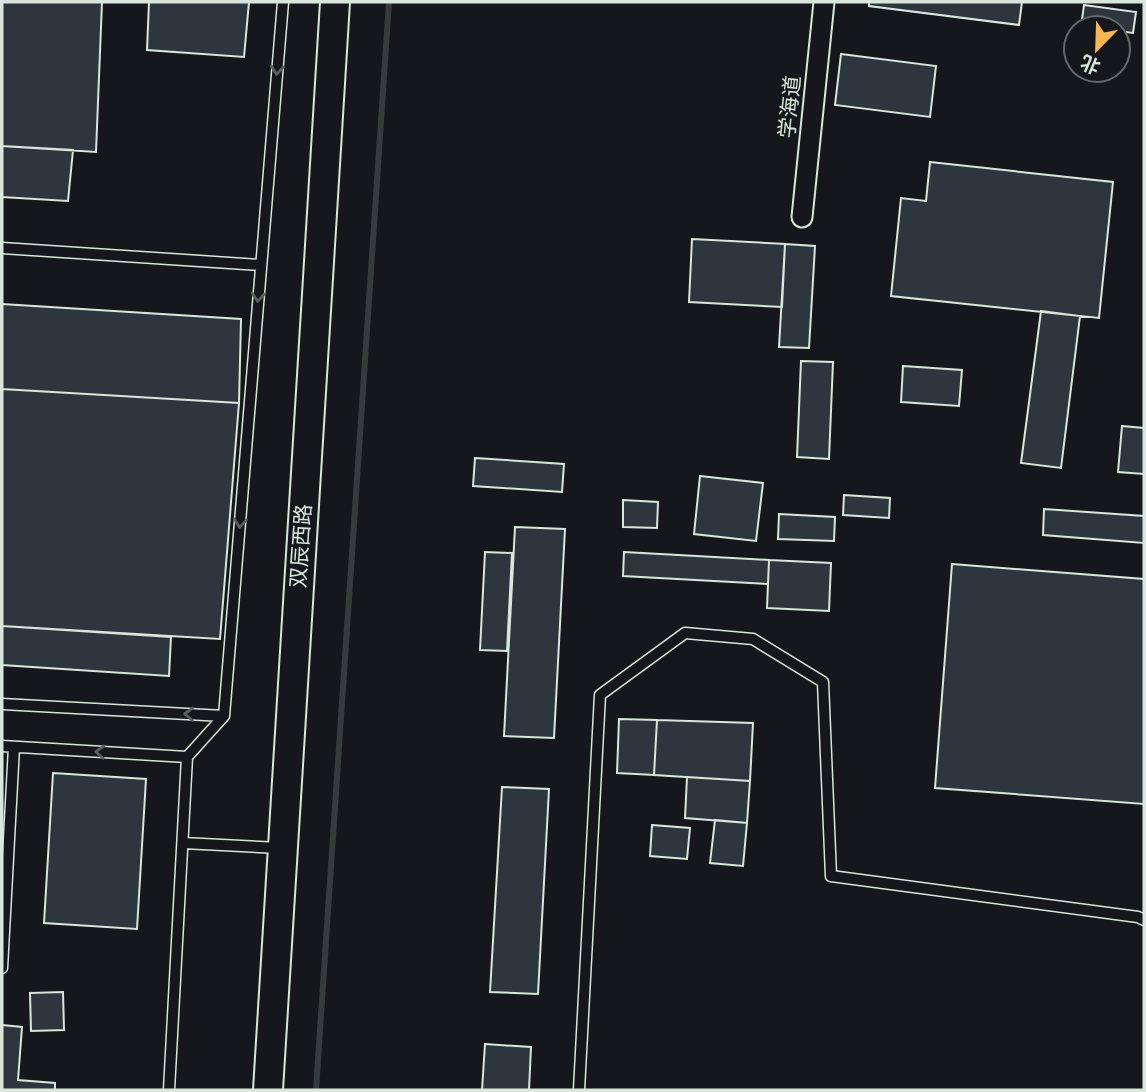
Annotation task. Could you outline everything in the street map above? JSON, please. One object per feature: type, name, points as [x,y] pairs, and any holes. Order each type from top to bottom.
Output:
[{"type":"main road","name":"双辰西路","points":[[268,1090],[335,2]]},
{"type":"street","name":"学海道","points":[[802,217],[824,2]]},
{"type":"lane","points":[[169,1090],[187,757],[224,716],[283,2]]},
{"type":"lane","points":[[2,248],[261,265]]},
{"type":"lane","points":[[579,1090],[600,695],[685,633],[753,639],[823,682],[831,876],[1138,917],[1144,920]]},
{"type":"lane","points":[[2,704],[224,716]]},
{"type":"lane","points":[[2,746],[187,757]]},
{"type":"lane","points":[[2,968],[14,747]]},
{"type":"lane","points":[[183,843],[283,849]]},
{"type":"building","points":[[2,2],[102,2],[96,152],[2,146]]},
{"type":"building","points":[[149,2],[249,2],[244,57],[147,50]]},
{"type":"building","points":[[869,2],[1022,2],[1019,25],[869,6]]},
{"type":"building","points":[[1084,5],[1136,12],[1133,33],[1132,14],[1083,14]]},
{"type":"building","points":[[841,54],[936,66],[930,117],[835,105]]},
{"type":"building","points":[[2,146],[73,150],[68,201],[2,197]]},
{"type":"building","points":[[930,162],[1113,182],[1099,318],[891,296],[901,198],[926,201]]},
{"type":"building","points":[[692,239],[785,244],[782,307],[689,302]]},
{"type":"building","points":[[785,244],[815,246],[809,348],[779,347]]},
{"type":"building","points":[[2,304],[241,319],[239,403],[2,389]]},
{"type":"building","points":[[1041,311],[1080,316],[1061,468],[1021,463]]},
{"type":"building","points":[[801,361],[833,362],[829,459],[797,457]]},
{"type":"building","points":[[903,366],[962,370],[959,406],[901,402]]},
{"type":"building","points":[[2,389],[239,403],[220,639],[2,626]]},
{"type":"building","points":[[1122,426],[1144,428],[1144,474],[1118,472]]},
{"type":"building","points":[[475,458],[564,464],[562,492],[473,486]]},
{"type":"building","points":[[700,476],[763,483],[756,541],[694,534]]},
{"type":"building","points":[[844,495],[890,498],[889,518],[843,515]]},
{"type":"building","points":[[623,500],[658,502],[657,528],[623,527]]},
{"type":"building","points":[[1044,509],[1144,516],[1144,543],[1043,535]]},
{"type":"building","points":[[779,514],[835,517],[834,541],[778,539]]},
{"type":"building","points":[[515,527],[565,529],[554,738],[504,736]]},
{"type":"building","points":[[485,552],[512,553],[507,651],[480,650]]},
{"type":"building","points":[[624,552],[769,560],[768,584],[623,576]]},
{"type":"building","points":[[769,560],[831,563],[829,611],[767,608]]},
{"type":"building","points":[[952,564],[1144,579],[1144,804],[935,788]]},
{"type":"building","points":[[2,626],[171,637],[169,676],[2,665]]},
{"type":"building","points":[[619,719],[657,720],[654,775],[617,773]]},
{"type":"building","points":[[657,720],[753,723],[750,781],[654,775]]},
{"type":"building","points":[[53,773],[146,779],[137,929],[44,923]]},
{"type":"building","points":[[687,777],[750,781],[747,823],[685,818]]},
{"type":"building","points":[[502,787],[549,789],[538,994],[490,992]]},
{"type":"building","points":[[715,820],[747,823],[743,866],[710,863]]},
{"type":"building","points":[[652,825],[690,828],[687,859],[650,856]]},
{"type":"building","points":[[63,992],[64,1030],[31,1031],[30,993]]},
{"type":"building","points":[[2,1025],[22,1027],[18,1080],[55,1083],[55,1090],[2,1090]]},
{"type":"building","points":[[485,1044],[531,1047],[529,1090],[482,1090]]},
{"type":"waterway","points":[[316,1090],[389,2]]}]
